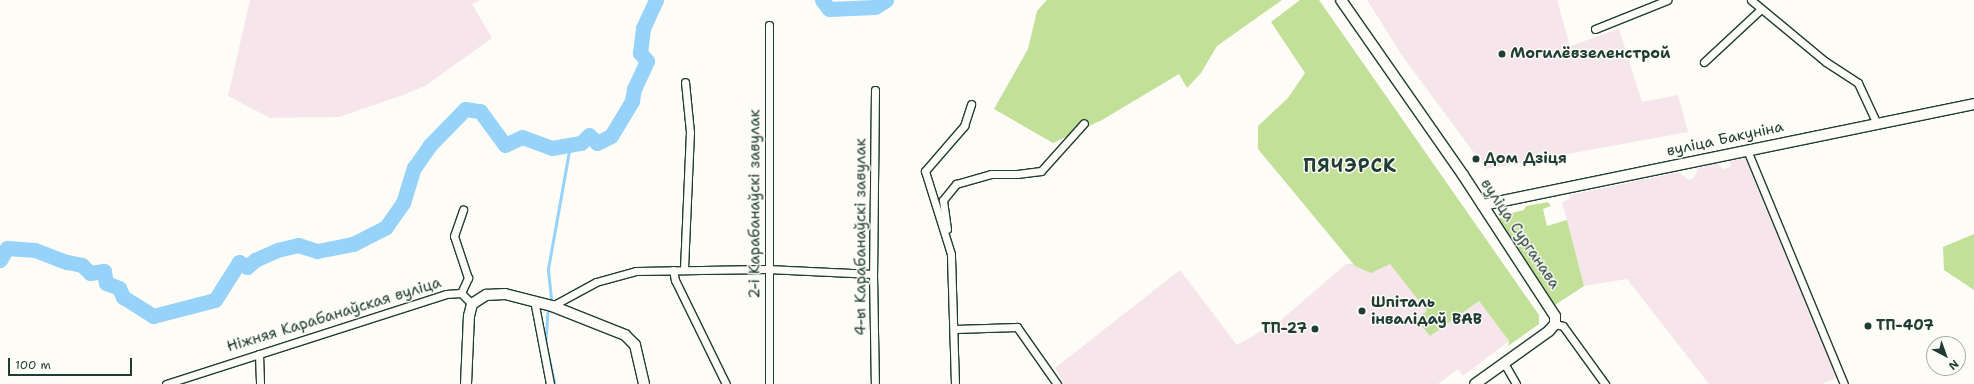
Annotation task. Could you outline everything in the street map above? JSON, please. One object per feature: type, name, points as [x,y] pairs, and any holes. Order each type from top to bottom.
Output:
[{"type":"main road","name":"вуліца Сурганава","points":[[1341,0],[1483,204],[1552,308],[1555,324]]},
{"type":"main road","name":"вуліца Бакуніна","points":[[1483,204],[1974,104]]},
{"type":"main road","points":[[466,384],[469,316],[472,304],[486,295],[505,294],[534,300],[552,306],[625,335],[635,345],[644,384]]},
{"type":"main road","points":[[1475,384],[1549,331],[1555,324]]},
{"type":"street","points":[[1595,29],[1667,0]]},
{"type":"street","points":[[1751,0],[1760,10],[1858,83],[1876,124]]},
{"type":"street","points":[[1704,62],[1760,10]]},
{"type":"street","name":"2-і Карабанаўскі завулак","points":[[769,25],[767,269],[769,384]]},
{"type":"street","points":[[684,269],[690,132],[685,82]]},
{"type":"street","name":"4-ы Карабанаўскі завулак","points":[[874,90],[873,274],[875,384]]},
{"type":"street","points":[[948,237],[925,171],[964,126],[971,104]]},
{"type":"street","points":[[955,384],[955,329],[948,237],[943,200],[956,184],[991,174],[1017,174],[1041,170],[1084,124]]},
{"type":"street","points":[[1747,150],[1844,384]]},
{"type":"street","points":[[461,293],[468,278],[454,236],[463,210]]},
{"type":"street","points":[[552,306],[571,294],[614,275],[636,271],[684,269],[767,269],[873,274]]},
{"type":"street","points":[[674,270],[675,280],[726,384]]},
{"type":"street","name":"Ніжняя Карабанаўская вуліца","points":[[166,384],[446,294],[461,293],[472,304]]},
{"type":"street","points":[[534,300],[550,384]]},
{"type":"street","points":[[1555,324],[1563,326],[1605,384]]},
{"type":"street","points":[[955,329],[1017,327],[1057,384]]},
{"type":"street","points":[[259,354],[260,384]]},
{"type":"street","points":[[1504,363],[1516,384]]},
{"type":"shaded area","points":[[250,0],[480,0],[472,4],[492,38],[425,86],[403,95],[339,117],[270,118],[228,96]]},
{"type":"shaded area","points":[[1367,0],[1557,0],[1570,46],[1619,29],[1642,102],[1678,95],[1688,132],[1486,169],[1403,57]]},
{"type":"shaded area","points":[[1746,158],[1837,378],[1822,384],[1709,384],[1627,279],[1584,286],[1562,202],[1570,199],[1570,195],[1679,172],[1688,180],[1694,178],[1698,168],[1717,163],[1723,169],[1731,167],[1730,161]]},
{"type":"shaded area","name":"Шпіталь інвалідаў ВАВ","points":[[1387,249],[1443,326],[1479,301],[1509,341],[1463,376],[1458,369],[1438,384],[1064,384],[1055,368],[1180,270],[1237,345],[1281,320],[1346,264],[1365,264]]},
{"type":"green space","points":[[1047,0],[1282,0],[1217,46],[1201,73],[1187,88],[1179,74],[1102,120],[1053,143],[994,109],[1028,49],[1037,11]]},
{"type":"green space","points":[[1300,0],[1319,0],[1539,315],[1539,324],[1508,346],[1509,341],[1479,301],[1430,336],[1416,319],[1427,311],[1390,264],[1371,273],[1355,266],[1258,149],[1258,126],[1288,98],[1305,73],[1271,22]]},
{"type":"green space","points":[[1548,202],[1551,206],[1543,209],[1547,226],[1567,220],[1584,286],[1555,305],[1494,221],[1508,214],[1524,210],[1526,206]]},
{"type":"green space","points":[[1974,234],[1974,290],[1944,270],[1943,247]]},
{"type":"waterway","points":[[0,260],[7,248],[35,250],[67,262],[82,265],[90,273],[104,271],[106,283],[119,288],[123,297],[153,316],[215,300],[239,262],[247,267],[255,260],[277,250],[298,245],[317,251],[353,244],[386,227],[403,203],[414,168],[430,145],[465,109],[480,111],[505,145],[522,137],[552,148],[581,143],[589,135],[597,143],[611,136],[632,101],[634,89],[647,61],[640,53],[643,28],[656,0]]},
{"type":"waterway","points":[[822,0],[829,9],[875,7],[886,0]]},
{"type":"waterway","points":[[551,299],[548,269],[570,145]]},
{"type":"waterway","points":[[548,312],[546,343],[555,384]]},
{"type":"place","name":"Могилёвзеленстрой","points":[[1502,54]]},
{"type":"place","name":"Дом Дзіця","points":[[1476,159]]},
{"type":"place","name":"Шпіталь інвалідаў ВАВ","points":[[1362,311]]},
{"type":"place","name":"ТП-407","points":[[1868,326]]},
{"type":"place","name":"ТП-27","points":[[1315,329]]},
{"type":"district","name":"ПЯЧЭРСК","points":[[1350,166]]}]
